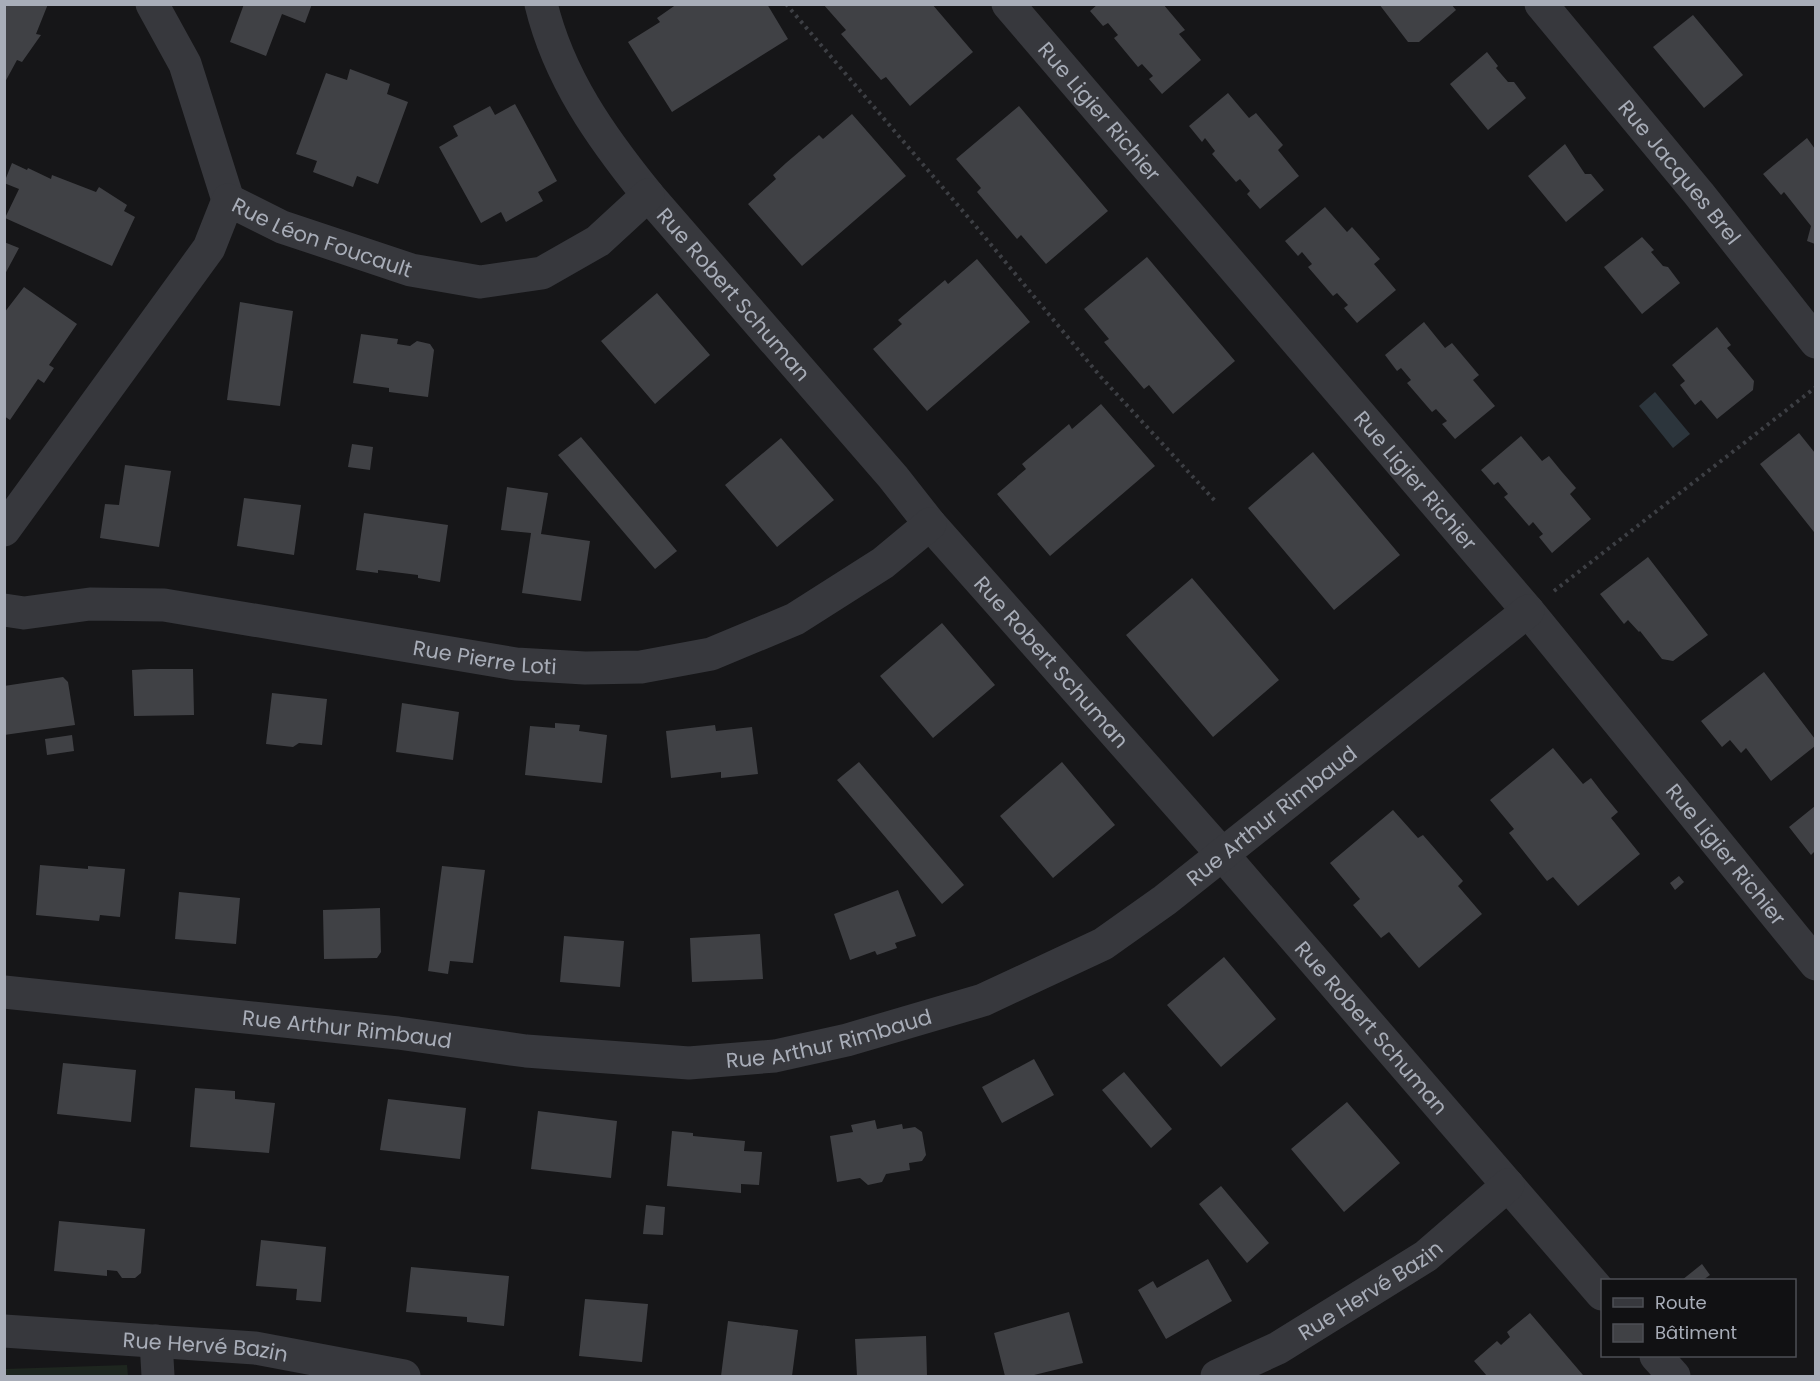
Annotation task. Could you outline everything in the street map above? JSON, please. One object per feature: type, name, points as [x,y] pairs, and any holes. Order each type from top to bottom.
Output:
[{"type":"street","points":[[152,4],[185,64],[228,200]]},
{"type":"street","name":"Rue Robert Schuman","points":[[541,4],[548,33],[571,86],[617,156],[648,195],[893,477],[930,524],[1222,854],[1601,1293]]},
{"type":"street","name":"Rue Ligier Richier","points":[[1008,4],[1527,611],[1815,964]]},
{"type":"street","name":"Rue Jacques Brel","points":[[1541,4],[1699,194],[1815,342]]},
{"type":"street","name":"Rue Léon Foucault","points":[[4,530],[209,248],[228,200],[282,227],[411,270],[480,282],[542,273],[598,241],[648,195]]},
{"type":"street","name":"Rue Pierre Loti","points":[[4,610],[24,613],[90,604],[164,605],[516,664],[585,668],[640,666],[711,654],[795,619],[883,563],[930,524]]},
{"type":"street","name":"Rue Arthur Rimbaud","points":[[4,992],[398,1033],[525,1051],[688,1063],[775,1056],[847,1040],[983,1000],[1102,944],[1165,900],[1527,611]]},
{"type":"street","name":"Rue Hervé Bazin","points":[[1217,1377],[1278,1348],[1426,1256],[1508,1185]]},
{"type":"street","name":"Rue Hervé Bazin","points":[[4,1331],[255,1348],[404,1377]]},
{"type":"street","points":[[156,1341],[158,1377]]},
{"type":"street","points":[[1657,1357],[1674,1377]]},
{"type":"path","points":[[786,4],[1100,376],[1217,503]]},
{"type":"path","points":[[1527,611],[1815,387]]},
{"type":"shaded area","points":[[1655,392],[1690,434],[1673,448],[1639,406]]},
{"type":"shaded area","points":[[127,1365],[128,1376],[5,1376],[5,1369]]},
{"type":"building","points":[[4,4],[48,4],[36,34],[41,35],[22,62],[17,60],[4,84]]},
{"type":"building","points":[[244,4],[312,4],[305,23],[282,14],[266,56],[230,42]]},
{"type":"building","points":[[677,4],[767,4],[788,39],[672,112],[628,42],[660,22],[657,18]]},
{"type":"building","points":[[823,4],[932,4],[973,52],[910,106],[886,77],[881,80],[841,34],[846,30]]},
{"type":"building","points":[[1098,4],[1163,4],[1185,30],[1179,34],[1201,60],[1162,94],[1149,79],[1153,76],[1142,64],[1138,67],[1114,38],[1118,35],[1108,23],[1103,26],[1090,11]]},
{"type":"building","points":[[1379,4],[1451,4],[1456,10],[1419,42],[1408,42]]},
{"type":"building","points":[[1693,15],[1743,75],[1704,108],[1653,47]]},
{"type":"building","points":[[1487,52],[1498,66],[1496,68],[1508,82],[1514,82],[1526,98],[1488,130],[1450,84]]},
{"type":"building","points":[[350,69],[390,84],[387,94],[408,102],[378,184],[357,176],[353,187],[313,172],[317,161],[296,154],[326,73],[347,80]]},
{"type":"building","points":[[1228,93],[1249,118],[1256,113],[1283,145],[1278,150],[1299,176],[1260,209],[1247,194],[1250,191],[1240,179],[1236,182],[1212,154],[1215,151],[1205,138],[1202,142],[1189,126]]},
{"type":"building","points":[[515,104],[557,181],[538,192],[543,201],[506,222],[501,212],[481,223],[439,147],[458,136],[453,126],[490,106],[495,115]]},
{"type":"building","points":[[1019,106],[1108,211],[1046,264],[1021,235],[1017,239],[977,192],[981,188],[956,159]]},
{"type":"building","points":[[852,114],[906,176],[802,266],[748,204],[776,179],[773,175],[786,163],[819,135],[823,139]]},
{"type":"building","points":[[1807,138],[1815,149],[1815,244],[1807,241],[1811,226],[1784,192],[1781,195],[1763,174]]},
{"type":"building","points":[[1565,144],[1585,174],[1591,174],[1604,190],[1566,222],[1528,176]]},
{"type":"building","points":[[12,163],[51,179],[52,175],[96,192],[99,187],[127,205],[124,211],[135,217],[112,266],[5,218],[19,189],[4,183]]},
{"type":"building","points":[[1325,207],[1347,232],[1352,227],[1380,259],[1374,264],[1396,290],[1357,323],[1344,308],[1348,305],[1337,293],[1333,296],[1308,267],[1312,264],[1302,252],[1298,256],[1285,241]]},
{"type":"building","points":[[1642,237],[1654,250],[1651,252],[1663,266],[1668,267],[1680,283],[1642,314],[1604,267]]},
{"type":"building","points":[[4,242],[19,248],[4,276]]},
{"type":"building","points":[[1147,257],[1235,361],[1173,414],[1149,385],[1144,389],[1104,342],[1109,339],[1084,309]]},
{"type":"building","points":[[977,259],[1030,322],[927,411],[873,349],[902,324],[898,320],[945,280],[948,284]]},
{"type":"building","points":[[24,287],[77,324],[49,365],[54,368],[44,383],[38,379],[10,420],[4,416],[4,313]]},
{"type":"building","points":[[657,293],[710,355],[655,404],[601,341]]},
{"type":"building","points":[[240,302],[293,311],[280,406],[227,400]]},
{"type":"building","points":[[1424,322],[1445,348],[1452,343],[1479,375],[1473,380],[1495,406],[1455,439],[1442,424],[1447,421],[1436,409],[1432,412],[1407,383],[1411,380],[1401,368],[1397,371],[1385,355]]},
{"type":"building","points":[[1717,327],[1731,345],[1727,348],[1754,381],[1753,390],[1717,419],[1701,400],[1695,405],[1680,385],[1685,381],[1672,365]]},
{"type":"building","points":[[361,334],[398,339],[397,344],[410,346],[417,341],[430,344],[434,350],[428,397],[389,392],[389,388],[353,383]]},
{"type":"building","points":[[1101,404],[1155,466],[1050,556],[997,494],[1026,469],[1022,464],[1069,424],[1072,429]]},
{"type":"building","points":[[1799,433],[1815,453],[1814,532],[1760,464]]},
{"type":"building","points":[[1521,436],[1542,461],[1549,456],[1576,488],[1570,494],[1591,519],[1552,553],[1539,537],[1543,534],[1533,522],[1529,526],[1504,497],[1508,494],[1498,482],[1494,485],[1481,470]]},
{"type":"building","points":[[581,437],[677,551],[655,569],[558,455]]},
{"type":"building","points":[[781,438],[834,500],[777,547],[725,485]]},
{"type":"building","points":[[352,444],[373,447],[370,470],[348,467]]},
{"type":"building","points":[[1313,452],[1400,555],[1334,610],[1248,508]]},
{"type":"building","points":[[125,465],[171,471],[159,547],[100,538],[105,504],[119,505]]},
{"type":"building","points":[[507,487],[548,493],[541,534],[590,541],[581,601],[522,593],[531,533],[501,530]]},
{"type":"building","points":[[244,498],[301,505],[294,555],[237,546]]},
{"type":"building","points":[[364,513],[448,525],[440,582],[418,578],[418,575],[356,570]]},
{"type":"building","points":[[1648,557],[1708,635],[1673,661],[1662,659],[1640,631],[1628,620],[1624,624],[1600,594]]},
{"type":"building","points":[[1192,578],[1279,680],[1213,737],[1126,635]]},
{"type":"building","points":[[942,623],[995,685],[933,738],[880,676]]},
{"type":"building","points":[[193,669],[194,715],[134,716],[132,670]]},
{"type":"building","points":[[1764,672],[1815,739],[1815,746],[1771,781],[1746,748],[1741,753],[1730,740],[1722,747],[1701,721]]},
{"type":"building","points":[[63,677],[68,682],[75,725],[4,735],[4,686]]},
{"type":"building","points":[[272,693],[327,699],[322,745],[299,743],[293,747],[266,744]]},
{"type":"building","points":[[402,703],[459,712],[453,760],[396,752]]},
{"type":"building","points":[[555,723],[580,725],[579,731],[607,735],[602,783],[525,775],[530,726],[555,728]]},
{"type":"building","points":[[715,725],[716,731],[752,727],[758,774],[721,778],[721,772],[671,778],[666,731]]},
{"type":"building","points":[[72,735],[74,751],[47,755],[45,739]]},
{"type":"building","points":[[1553,748],[1583,784],[1591,778],[1618,812],[1611,818],[1640,854],[1578,906],[1553,877],[1547,881],[1509,833],[1514,829],[1490,800]]},
{"type":"building","points":[[859,762],[964,885],[942,904],[837,780]]},
{"type":"building","points":[[1062,762],[1115,825],[1053,878],[1000,816]]},
{"type":"building","points":[[1815,806],[1815,851],[1811,855],[1789,827]]},
{"type":"building","points":[[1393,810],[1418,838],[1423,835],[1463,881],[1458,886],[1482,914],[1419,968],[1389,932],[1381,938],[1353,905],[1360,899],[1330,863]]},
{"type":"building","points":[[40,865],[125,869],[120,917],[100,915],[99,921],[36,915]]},
{"type":"building","points":[[442,866],[485,870],[473,963],[450,961],[448,974],[428,971]]},
{"type":"building","points":[[1679,876],[1684,882],[1675,890],[1670,883]]},
{"type":"building","points":[[898,890],[916,936],[895,943],[897,948],[877,955],[875,951],[850,960],[834,914]]},
{"type":"building","points":[[179,892],[240,898],[236,944],[175,939]]},
{"type":"building","points":[[380,908],[381,952],[377,958],[324,959],[323,910]]},
{"type":"building","points":[[760,934],[763,979],[692,982],[690,938]]},
{"type":"building","points":[[564,936],[624,941],[620,987],[560,982]]},
{"type":"building","points":[[1224,957],[1276,1019],[1221,1067],[1167,1005]]},
{"type":"building","points":[[1034,1059],[1054,1095],[1002,1123],[982,1087]]},
{"type":"building","points":[[63,1063],[136,1070],[131,1122],[57,1114]]},
{"type":"building","points":[[1124,1072],[1172,1129],[1151,1148],[1102,1090]]},
{"type":"building","points":[[195,1088],[235,1091],[235,1099],[275,1103],[269,1153],[190,1147]]},
{"type":"building","points":[[388,1099],[466,1108],[460,1159],[380,1150]]},
{"type":"building","points":[[1347,1102],[1400,1163],[1344,1212],[1291,1149]]},
{"type":"building","points":[[538,1111],[617,1121],[611,1178],[531,1169]]},
{"type":"building","points":[[875,1120],[877,1129],[902,1124],[903,1129],[915,1127],[922,1132],[926,1155],[922,1161],[909,1163],[910,1170],[886,1174],[882,1182],[868,1185],[860,1178],[837,1182],[830,1136],[853,1132],[851,1125]]},
{"type":"building","points":[[672,1131],[693,1133],[693,1136],[745,1141],[744,1151],[762,1152],[759,1185],[741,1184],[741,1193],[667,1186]]},
{"type":"building","points":[[1221,1186],[1269,1243],[1247,1263],[1199,1204]]},
{"type":"building","points":[[646,1205],[665,1207],[663,1235],[643,1234]]},
{"type":"building","points":[[59,1221],[145,1229],[141,1273],[135,1278],[122,1278],[117,1271],[107,1270],[107,1276],[54,1271]]},
{"type":"building","points":[[261,1240],[326,1247],[321,1302],[296,1300],[297,1289],[256,1286]]},
{"type":"building","points":[[1208,1259],[1232,1301],[1166,1339],[1138,1290],[1153,1281],[1157,1288]]},
{"type":"building","points":[[1702,1264],[1710,1275],[1704,1279],[1683,1279]]},
{"type":"building","points":[[411,1267],[509,1276],[504,1326],[467,1322],[467,1317],[406,1312]]},
{"type":"building","points":[[585,1299],[648,1304],[642,1362],[579,1356]]},
{"type":"building","points":[[1069,1312],[1083,1363],[1030,1376],[1005,1376],[994,1333]]},
{"type":"building","points":[[1530,1313],[1582,1376],[1487,1376],[1474,1361],[1497,1341],[1501,1345],[1510,1337],[1507,1332]]},
{"type":"building","points":[[728,1321],[798,1330],[792,1376],[721,1376]]},
{"type":"building","points":[[926,1336],[927,1376],[857,1376],[855,1339]]}]
